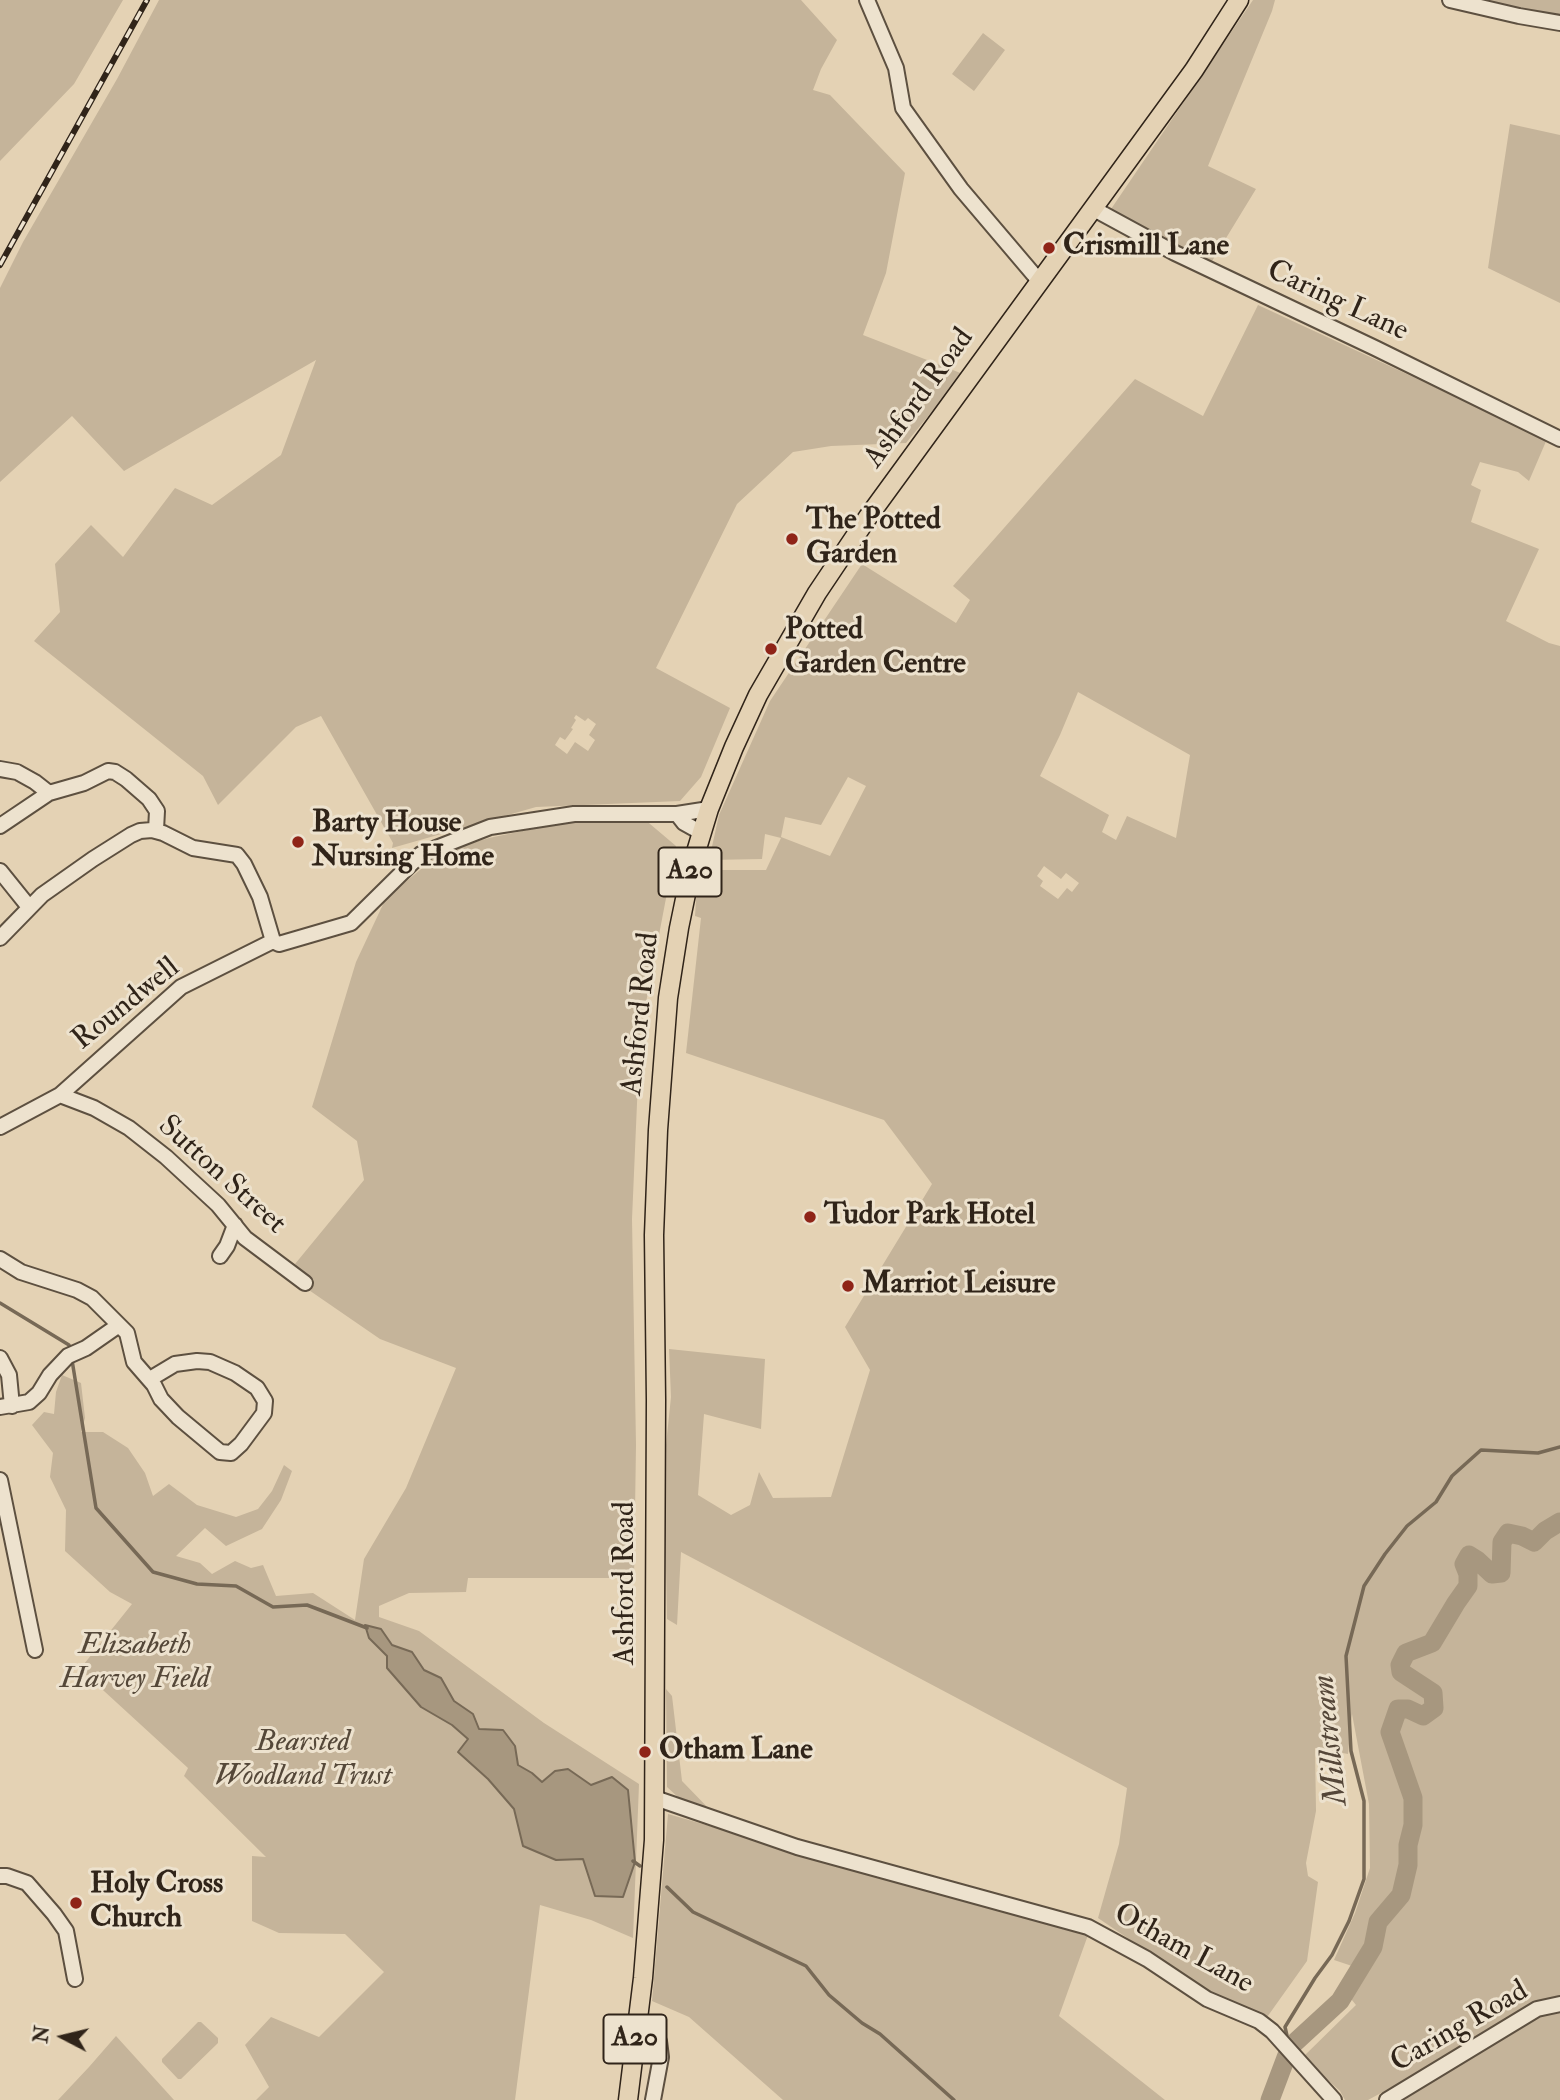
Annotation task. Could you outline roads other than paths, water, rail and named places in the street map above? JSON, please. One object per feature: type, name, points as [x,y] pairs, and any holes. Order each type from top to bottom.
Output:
[{"type":"main road","name":"Ashford Road","points":[[628,2100],[653,1867],[656,1389],[654,1235],[658,1130],[663,1051],[674,958],[687,890],[702,833],[734,747],[758,695],[817,593],[864,523],[1194,70],[1238,0]]},
{"type":"street","points":[[867,0],[896,68],[903,108],[961,188],[1040,282]]},
{"type":"street","points":[[1450,0],[1560,23]]},
{"type":"street","name":"Caring Lane","points":[[1094,209],[1175,253],[1560,439]]},
{"type":"street","points":[[0,769],[17,772],[49,793]]},
{"type":"street","points":[[0,827],[49,793],[84,783],[103,772],[115,772],[153,804],[157,811],[156,830]]},
{"type":"street","name":"Roundwell","points":[[0,1127],[60,1095],[181,987],[273,941],[279,944],[351,923],[421,854],[491,827],[574,814],[677,814],[709,809]]},
{"type":"street","points":[[677,814],[684,823],[702,833]]},
{"type":"street","points":[[0,938],[42,895],[119,842],[141,831],[156,830],[193,848],[237,855],[260,897],[273,941]]},
{"type":"street","points":[[0,871],[29,907]]},
{"type":"street","name":"Sutton Street","points":[[60,1095],[94,1108],[130,1128],[218,1205],[245,1238],[305,1283]]},
{"type":"street","points":[[220,1256],[235,1225]]},
{"type":"street","points":[[0,1259],[22,1272],[77,1290],[92,1298],[127,1333],[134,1362],[150,1379],[161,1399],[220,1452],[231,1453],[264,1413],[265,1401],[257,1388],[235,1373],[210,1362],[175,1364],[150,1379]]},
{"type":"street","points":[[0,1358],[9,1375],[6,1406],[29,1402],[39,1394],[50,1375],[68,1356],[86,1348],[118,1325]]},
{"type":"street","points":[[0,1480],[3,1516],[35,1650]]},
{"type":"street","name":"Otham Lane","points":[[655,1798],[797,1847],[1088,1927],[1147,1959],[1207,1999],[1259,2021],[1272,2031],[1334,2100]]},
{"type":"street","points":[[0,1876],[27,1883],[58,1919],[66,1931],[75,1979]]},
{"type":"street","name":"Caring Road","points":[[1387,2100],[1537,2009],[1560,2004]]},
{"type":"street","points":[[637,2029],[653,2034],[659,2041],[661,2057],[653,2100]]},
{"type":"waterway","points":[[0,1303],[69,1345],[70,1349]]},
{"type":"waterway","points":[[72,1360],[96,1508],[153,1572],[197,1584],[236,1586],[273,1607],[307,1605],[367,1628]]},
{"type":"waterway","name":"Millstream","points":[[1288,2040],[1285,2027],[1332,1955],[1349,1921],[1364,1879],[1364,1801],[1351,1751],[1346,1656],[1364,1586],[1407,1526],[1436,1502],[1452,1476],[1481,1450],[1538,1453],[1560,1447]]},
{"type":"waterway","points":[[1270,2100],[1290,2047],[1340,2001],[1373,1947],[1378,1922],[1401,1895],[1413,1825],[1413,1798],[1390,1732],[1398,1709],[1408,1709],[1423,1716],[1434,1708],[1433,1693],[1401,1672],[1400,1665],[1406,1653],[1432,1643],[1468,1586],[1468,1574],[1464,1564],[1469,1555],[1492,1574],[1501,1573],[1502,1542],[1508,1533],[1534,1542],[1560,1522]]},
{"type":"waterway","points":[[633,1861],[640,1866]]},
{"type":"waterway","points":[[667,1887],[693,1912],[806,1966],[829,1995],[862,2023],[880,2034],[954,2100]]},
{"type":"railway","points":[[0,265],[147,0]]},
{"type":"place","name":"Crismill Lane","points":[[1049,248]]},
{"type":"place","name":"The Potted Garden","points":[[792,539]]},
{"type":"place","name":"Potted Garden Centre","points":[[771,649]]},
{"type":"place","name":"Barty House Nursing Home","points":[[298,842]]},
{"type":"place","name":"Tudor Park Hotel","points":[[810,1217]]},
{"type":"place","name":"Marriot Leisure","points":[[848,1286]]},
{"type":"place","name":"Otham Lane","points":[[645,1752]]},
{"type":"place","name":"Holy Cross Church","points":[[76,1903]]},
{"type":"park label","name":"Elizabeth Harvey Field","points":[[135,1664]]},
{"type":"park label","name":"Bearsted Woodland Trust","points":[[303,1761]]}]
